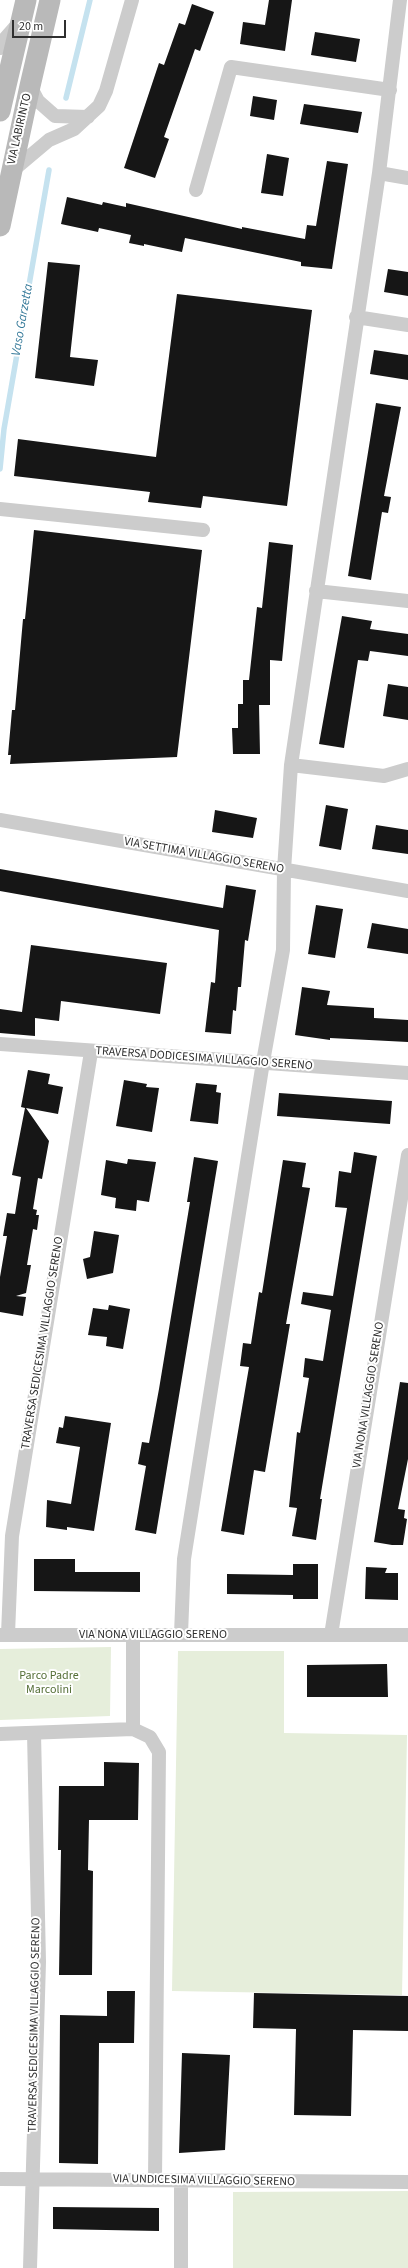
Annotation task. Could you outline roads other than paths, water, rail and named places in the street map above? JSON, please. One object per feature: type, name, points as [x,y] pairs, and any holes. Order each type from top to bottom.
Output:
[{"type":"street","name":"VIA LABIRINTO","points":[[0,111],[26,0]]},
{"type":"street","name":"VIA LABIRINTO","points":[[0,226],[10,172],[50,0]]},
{"type":"street","name":"VIA LABIRINTO","points":[[10,172],[49,140],[74,129],[99,106],[106,91],[132,0]]},
{"type":"street","points":[[181,1634],[184,1559],[262,1062],[283,950],[284,870],[291,765],[356,317],[379,173],[400,0]]},
{"type":"street","points":[[0,48],[3,41],[21,20]]},
{"type":"street","points":[[196,190],[231,67],[390,90]]},
{"type":"street","name":"VIA LABIRINTO","points":[[30,86],[38,101],[55,116],[88,117]]},
{"type":"street","points":[[379,173],[408,178]]},
{"type":"street","points":[[356,317],[408,325]]},
{"type":"street","points":[[1,509],[203,530]]},
{"type":"street","points":[[316,591],[408,601]]},
{"type":"street","points":[[291,765],[384,776],[408,769]]},
{"type":"street","name":"VIA SETTIMA VILLAGGIO SERENO","points":[[0,820],[408,891]]},
{"type":"street","name":"TRAVERSA DODICESIMA VILLAGGIO SERENO","points":[[0,1044],[91,1052],[262,1062],[408,1073]]},
{"type":"street","name":"TRAVERSA SEDICESIMA VILLAGGIO SERENO","points":[[4,1634],[12,1536],[91,1052]]},
{"type":"street","name":"VIA NONA VILLAGGIO SERENO","points":[[331,1635],[408,1155]]},
{"type":"street","name":"VIA NONA VILLAGGIO SERENO","points":[[4,1634],[408,1635]]},
{"type":"street","points":[[133,1635],[133,1729]]},
{"type":"street","points":[[0,1734],[133,1729],[150,1737],[159,1752],[155,2179]]},
{"type":"street","name":"TRAVERSA SEDICESIMA VILLAGGIO SERENO","points":[[30,2268],[31,2180],[39,1962],[34,1733]]},
{"type":"street","name":"VIA UNDICESIMA VILLAGGIO SERENO","points":[[0,2179],[408,2182]]},
{"type":"street","points":[[181,2181],[181,2268]]},
{"type":"waterway","name":"Vaso Garzetta","points":[[66,98],[90,0]]},
{"type":"waterway","name":"Vaso Garzetta","points":[[0,469],[4,429],[49,170]]},
{"type":"park label","name":"Parco Padre Marcolini","points":[[49,1683]]}]
